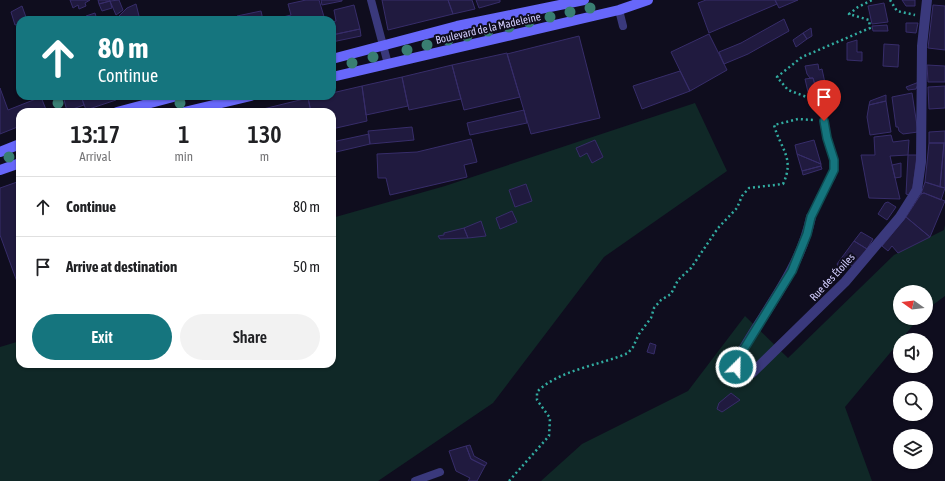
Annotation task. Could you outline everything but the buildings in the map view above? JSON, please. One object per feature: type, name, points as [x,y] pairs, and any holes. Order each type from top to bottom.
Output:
[{"type":"street","name":"Boulevard de la Madeleine","points":[[336,58],[457,26],[584,0]]},
{"type":"street","name":"Boulevard de la Madeleine","points":[[336,76],[619,10],[648,0]]},
{"type":"street","name":"Rue des Étoiles","points":[[811,217],[807,234],[792,271],[736,362],[736,367],[743,374],[752,373],[845,282],[900,217],[917,190],[921,162],[922,46],[927,0]]},
{"type":"street","points":[[133,108],[162,100]]},
{"type":"street","points":[[201,108],[234,100]]},
{"type":"street","points":[[0,152],[16,146]]},
{"type":"street","points":[[0,170],[16,164]]},
{"type":"lane","points":[[372,0],[388,64]]},
{"type":"lane","points":[[619,10],[623,26]]},
{"type":"lane","points":[[811,217],[820,196],[832,176],[835,165],[827,138],[824,121]]},
{"type":"lane","points":[[415,481],[440,472]]},
{"type":"path","points":[[509,481],[549,436],[550,418],[537,400],[537,392],[543,386],[581,368],[628,352],[633,347],[639,334],[651,318],[654,308],[671,294],[678,280],[691,268],[718,228],[737,208],[742,196],[749,188],[783,184],[788,172],[788,158],[777,138],[774,125],[798,119],[824,121],[820,102],[788,90],[777,77],[802,57],[870,28],[869,20],[850,14],[858,7],[872,0]]},
{"type":"path","points":[[890,0],[897,10],[906,14],[925,17]]},
{"type":"green space","points":[[695,103],[727,171],[604,257],[493,403],[378,481],[0,481],[0,347],[16,342],[16,368],[336,368],[336,217],[445,186]]},
{"type":"green space","points":[[945,225],[945,296],[933,305],[933,285],[893,285],[893,325],[913,325],[907,333],[893,333],[893,349],[845,407],[872,481],[541,481],[582,444],[688,391],[745,316],[788,358],[894,255],[944,230]]},
{"type":"route","points":[[736,367],[736,362],[774,303],[792,271],[800,254],[811,217],[820,196],[832,176],[835,165],[827,138],[824,121]]}]
